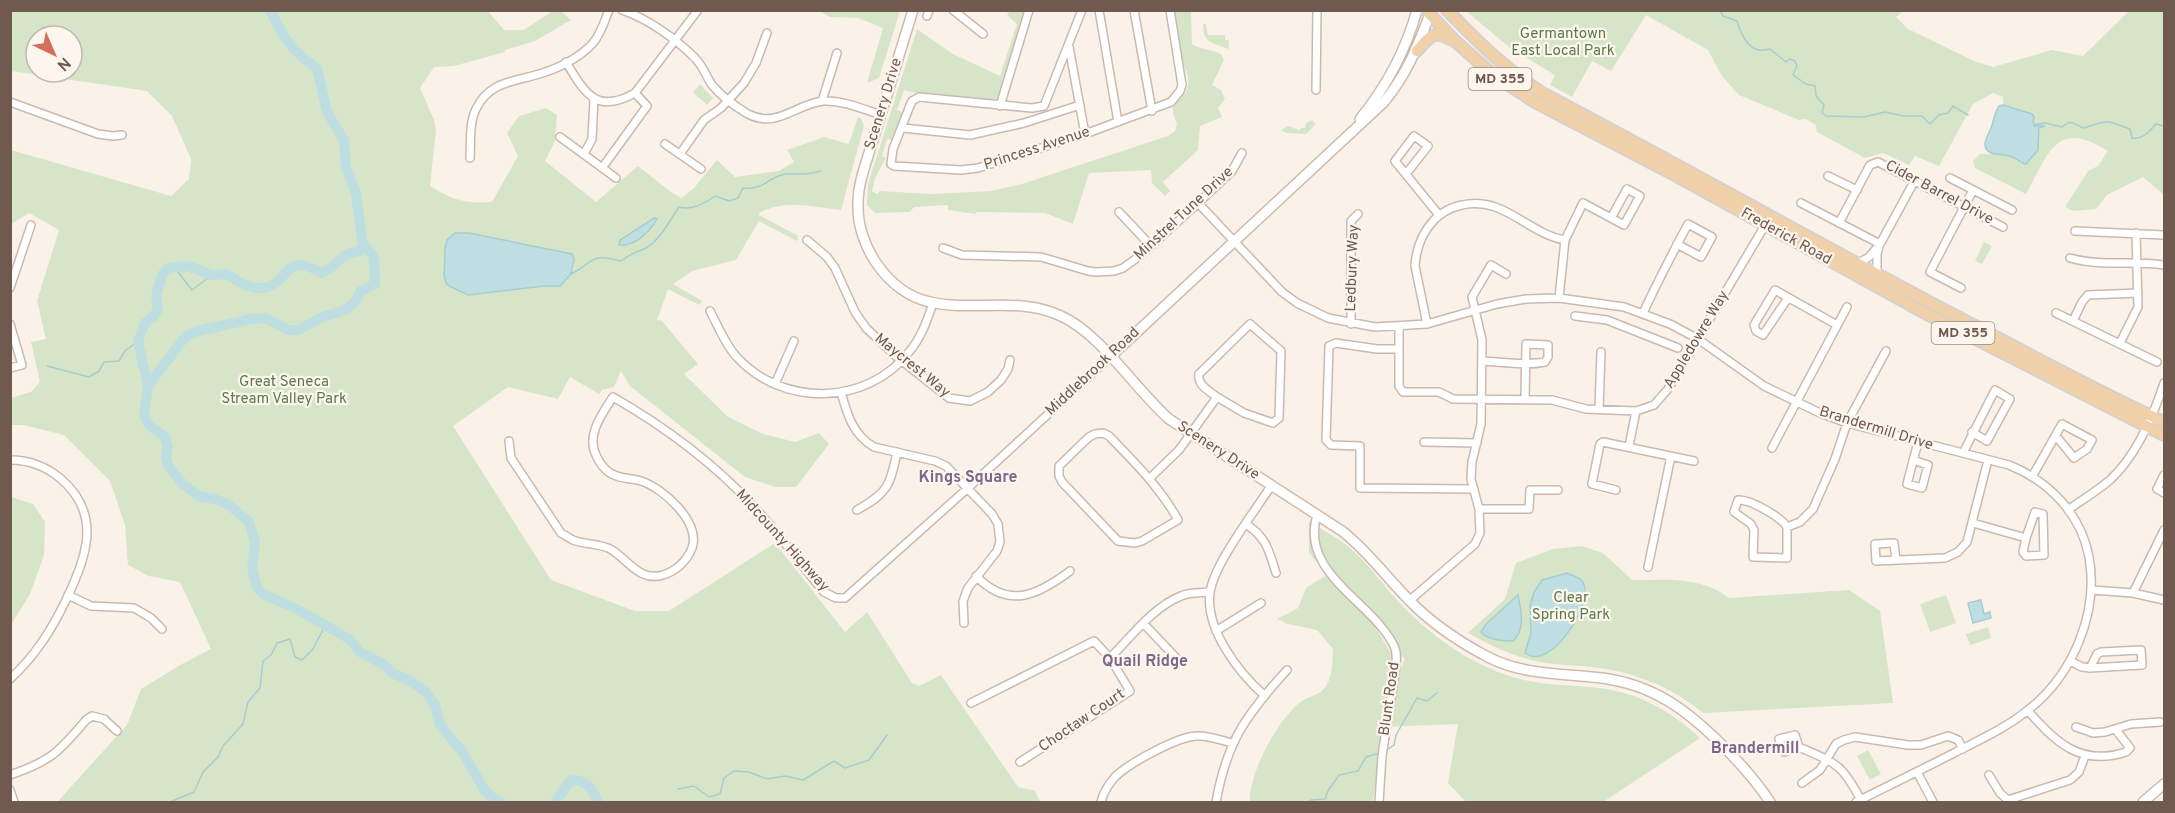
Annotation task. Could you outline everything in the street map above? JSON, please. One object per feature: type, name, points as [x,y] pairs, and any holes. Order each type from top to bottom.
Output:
[{"type":"main road","name":"Frederick Road","points":[[1447,10],[1497,60],[1542,93],[1987,345],[2149,421],[2164,422]]},
{"type":"main road","name":"Frederick Road","points":[[1429,12],[1457,43],[1492,74],[1535,102],[1675,175],[1877,274],[2149,421],[2164,435]]},
{"type":"main road","points":[[1417,51],[1428,38],[1434,35],[1440,34],[1457,43]]},
{"type":"street","points":[[470,158],[472,122],[475,111],[486,93],[502,83],[534,75],[566,62],[586,50],[594,42],[609,10]]},
{"type":"street","points":[[622,10],[635,15],[675,41],[695,58],[712,85],[748,114],[764,119],[786,116],[810,104],[822,101],[848,105],[881,115]]},
{"type":"street","points":[[566,62],[582,88],[594,99],[609,102],[620,101],[634,93],[698,10]]},
{"type":"street","name":"Scenery Drive","points":[[913,10],[859,188],[859,221],[866,244],[880,270],[904,290],[933,303],[954,306],[1025,306],[1063,316],[1077,325],[1110,357],[1151,403],[1191,434],[1359,544],[1409,601],[1452,636],[1508,665],[1556,675],[1601,678],[1632,684],[1659,695],[1698,721],[1735,759],[1770,802]]},
{"type":"street","points":[[953,10],[983,34]]},
{"type":"street","points":[[1000,106],[1029,10]]},
{"type":"street","points":[[1080,105],[1024,123],[970,135],[903,128],[909,108],[915,99],[1032,108],[1044,106],[1082,10]]},
{"type":"street","points":[[1099,10],[1119,122]]},
{"type":"street","points":[[1134,10],[1152,111]]},
{"type":"street","name":"Princess Avenue","points":[[903,128],[893,149],[891,164],[894,166],[970,170],[1152,111],[1176,97],[1182,85],[1170,10]]},
{"type":"street","points":[[1317,10],[1317,90]]},
{"type":"street","name":"Middlebrook Road","points":[[1345,138],[1374,101],[1391,74],[1406,44],[1417,10]]},
{"type":"street","name":"Middlebrook Road","points":[[836,598],[845,598],[968,488],[1390,96],[1406,74],[1417,51],[1429,12]]},
{"type":"street","points":[[680,154],[704,120],[744,82],[756,63],[767,33]]},
{"type":"street","points":[[1068,45],[1085,134]]},
{"type":"street","points":[[822,101],[837,53]]},
{"type":"street","points":[[602,168],[647,106],[634,93]]},
{"type":"street","points":[[584,154],[592,139],[594,99]]},
{"type":"street","points":[[10,102],[99,134],[122,135]]},
{"type":"street","points":[[1406,174],[1428,146],[1414,136],[1395,161],[1439,215]]},
{"type":"street","points":[[560,137],[616,178]]},
{"type":"street","points":[[664,144],[701,169]]},
{"type":"street","name":"Minstrel Tune Drive","points":[[943,248],[962,255],[1041,257],[1088,271],[1106,272],[1123,268],[1151,246],[1232,171],[1242,153]]},
{"type":"street","name":"Cider Barrel Drive","points":[[1839,223],[1870,165],[1875,162],[1915,180],[2003,227]]},
{"type":"street","points":[[1828,176],[1857,190]]},
{"type":"street","points":[[1950,178],[2012,210]]},
{"type":"street","points":[[1857,264],[1869,257],[1880,244],[1915,180]]},
{"type":"street","points":[[1559,298],[1565,240],[1583,203],[1624,225],[1640,196],[1627,189],[1611,218]]},
{"type":"street","points":[[1961,288],[1930,272],[1973,190]]},
{"type":"street","points":[[1801,202],[1880,244]]},
{"type":"street","name":"Brandermill Drive","points":[[1198,203],[1282,292],[1328,318],[1352,324],[1399,327],[1427,324],[1516,301],[1559,298],[1610,305],[1643,313],[1670,324],[1698,339],[1749,376],[1795,402],[1847,423],[2009,465],[2032,475],[2055,494],[2079,528],[2087,548],[2091,570],[2092,590],[2085,624],[2070,661],[2054,684],[2028,711],[2001,729],[1859,802]]},
{"type":"street","points":[[1427,324],[1415,266],[1416,256],[1425,233],[1439,215],[1470,203],[1484,203],[1504,210],[1548,236],[1565,240]]},
{"type":"street","points":[[1119,212],[1151,246]]},
{"type":"street","name":"Ledbury Way","points":[[1352,324],[1351,221],[1358,214]]},
{"type":"street","name":"Appledowre Way","points":[[1636,411],[1654,405],[1660,399],[1767,221]]},
{"type":"street","points":[[1643,313],[1677,244],[1688,224],[1712,237],[1701,257],[1677,244]]},
{"type":"street","points":[[10,288],[31,225]]},
{"type":"street","points":[[2075,231],[2164,235]]},
{"type":"street","points":[[2120,343],[2138,307],[2136,234]]},
{"type":"street","name":"Maycrest Way","points":[[807,240],[836,268],[855,312],[866,328],[949,398],[970,401],[988,392],[1001,380],[1008,369],[1010,360]]},
{"type":"street","points":[[1877,274],[1877,254],[1880,244]]},
{"type":"street","points":[[2070,258],[2099,264],[2164,265]]},
{"type":"street","points":[[1409,601],[1475,544],[1480,533],[1479,509],[1471,479],[1483,400],[1482,340],[1472,297],[1491,265],[1506,274]]},
{"type":"street","points":[[1788,298],[1762,335],[1756,330],[1754,325],[1775,290],[1837,325]]},
{"type":"street","points":[[2073,321],[2088,295],[2138,293]]},
{"type":"street","points":[[710,311],[724,339],[736,355],[754,372],[775,384],[807,393],[826,394],[841,392],[874,381],[902,360],[921,335],[933,303]]},
{"type":"street","points":[[1607,320],[1610,305]]},
{"type":"street","points":[[1772,448],[1846,307]]},
{"type":"street","points":[[2056,313],[2157,362]]},
{"type":"street","points":[[1575,316],[1607,320],[1678,348]]},
{"type":"street","points":[[10,324],[22,365],[10,368]]},
{"type":"street","points":[[1250,324],[1281,351],[1279,418],[1273,423],[1258,419],[1217,397],[1200,384],[1199,374],[1250,324]]},
{"type":"street","points":[[1399,327],[1399,386],[1403,392],[1439,392],[1453,399],[1552,400],[1586,409],[1636,411],[1629,446]]},
{"type":"street","points":[[775,384],[794,341]]},
{"type":"street","points":[[1399,349],[1377,350],[1336,343],[1329,346],[1326,440],[1335,446],[1360,446],[1360,488],[1474,489]]},
{"type":"street","points":[[1787,527],[1800,522],[1813,509],[1835,459],[1847,423],[1886,351]]},
{"type":"street","points":[[1599,409],[1600,352]]},
{"type":"street","points":[[1482,361],[1526,363],[1525,399]]},
{"type":"street","points":[[2068,510],[2097,490],[2118,471],[2135,448],[2164,383]]},
{"type":"street","points":[[1963,453],[1972,432],[1995,390],[2010,399],[1987,441],[1972,432]]},
{"type":"street","points":[[841,392],[847,415],[855,431],[874,447],[935,461],[946,466],[992,514],[998,524],[1000,534],[997,551],[976,576],[963,601],[964,623]]},
{"type":"street","name":"Midcounty Highway","points":[[509,441],[511,458],[561,533],[573,540],[612,550],[639,572],[654,576],[673,571],[682,563],[693,543],[692,528],[686,516],[656,488],[642,481],[615,476],[607,471],[594,451],[593,436],[598,419],[613,397],[643,414],[684,443],[717,471],[754,507],[824,592],[836,598]]},
{"type":"street","points":[[1150,478],[1179,450],[1217,397]]},
{"type":"street","points":[[2032,475],[2062,424],[2092,440],[2087,449],[2074,458],[2056,436]]},
{"type":"street","points":[[1103,434],[1108,436],[1150,478],[1178,520],[1135,543],[1115,539],[1062,482],[1058,471],[1059,466],[1089,437],[1103,434]]},
{"type":"street","points":[[1616,490],[1592,484],[1600,444],[1605,441],[1694,461]]},
{"type":"street","points":[[1424,442],[1477,443]]},
{"type":"street","points":[[1913,460],[1918,442]]},
{"type":"street","points":[[856,510],[875,500],[886,489],[897,452]]},
{"type":"street","points":[[1648,567],[1671,456]]},
{"type":"street","points":[[10,460],[30,462],[58,476],[69,485],[82,507],[87,548],[79,574],[45,639],[10,679]]},
{"type":"street","points":[[1896,560],[1945,558],[1952,556],[1967,542],[1988,460]]},
{"type":"street","points":[[2164,475],[2157,489],[2164,493]]},
{"type":"street","points":[[1264,695],[1237,666],[1216,631],[1209,592],[1223,558],[1271,486]]},
{"type":"street","points":[[1479,509],[1530,509],[1530,490],[1558,490]]},
{"type":"street","points":[[1738,500],[1745,500],[1778,518],[1787,527],[1787,558],[1753,557],[1754,530],[1751,524],[1734,512],[1734,508],[1738,500]]},
{"type":"street","points":[[2035,512],[2043,514],[2044,555],[2026,556],[2023,552],[2026,538],[2035,512]]},
{"type":"street","name":"Blunt Road","points":[[1317,515],[1314,526],[1315,541],[1322,562],[1330,575],[1372,618],[1394,646],[1397,660],[1382,752],[1379,802]]},
{"type":"street","points":[[1246,524],[1258,532],[1264,540],[1276,573]]},
{"type":"street","points":[[1972,524],[2026,538]]},
{"type":"street","points":[[2133,593],[2164,530]]},
{"type":"street","points":[[976,576],[994,591],[1018,597],[1033,594],[1070,571]]},
{"type":"street","points":[[2092,590],[2133,593],[2164,600]]},
{"type":"street","points":[[1110,658],[1157,611],[1181,596],[1209,592]]},
{"type":"street","points":[[68,595],[91,606],[134,608],[151,618],[162,629]]},
{"type":"street","points":[[1216,631],[1261,603]]},
{"type":"street","points":[[1144,624],[1178,660]]},
{"type":"street","name":"Choctaw Court","points":[[971,704],[1094,641],[1110,658],[1130,691],[1020,762]]},
{"type":"street","points":[[2070,661],[2090,668],[2142,665],[2141,650],[2101,652],[2097,654],[2090,668]]},
{"type":"street","points":[[1216,802],[1232,743],[1264,695],[1287,669]]},
{"type":"street","points":[[2028,711],[2060,744],[2085,756],[2097,757],[2126,752],[2130,748],[2116,730]]},
{"type":"street","points":[[10,775],[48,759],[92,716],[104,719],[117,731]]},
{"type":"street","points":[[2076,727],[2093,733],[2116,730],[2132,724],[2160,722]]},
{"type":"street","points":[[1802,783],[1815,776],[1836,744],[1855,737],[1908,746],[1921,745],[1948,735],[1958,740],[1963,749]]},
{"type":"street","points":[[1101,802],[1114,779],[1127,767],[1174,742],[1195,736],[1205,736],[1232,743]]},
{"type":"street","points":[[1799,747],[1839,766],[1859,802]]},
{"type":"street","points":[[1989,775],[2000,793],[2008,800],[2070,780],[2079,772],[2085,756]]},
{"type":"street","points":[[1917,772],[1933,802]]},
{"type":"street","points":[[2143,802],[2164,784]]},
{"type":"street","points":[[10,790],[14,802]]},
{"type":"green space","name":"Great Seneca Stream Valley Park","points":[[487,10],[504,30],[524,30],[553,11],[561,11],[571,20],[535,41],[454,66],[434,67],[420,88],[436,130],[430,186],[446,195],[467,202],[492,202],[518,156],[507,133],[519,116],[546,108],[557,115],[555,141],[545,161],[596,202],[638,166],[672,193],[682,198],[694,188],[717,160],[735,177],[779,171],[794,162],[787,150],[824,137],[849,144],[858,117],[861,118],[864,126],[841,210],[789,205],[759,213],[798,236],[797,241],[759,221],[736,260],[692,271],[673,284],[702,301],[699,305],[668,289],[657,320],[662,321],[698,364],[684,374],[728,417],[763,434],[795,442],[819,433],[829,444],[796,487],[775,487],[745,477],[630,386],[621,371],[614,387],[602,390],[599,394],[570,377],[558,399],[508,387],[453,426],[551,580],[635,611],[669,611],[775,543],[845,632],[867,612],[912,683],[919,686],[941,675],[1018,787],[1035,791],[1040,802],[59,802],[127,725],[141,689],[211,649],[180,582],[149,576],[128,565],[125,525],[110,481],[64,435],[23,425],[11,425],[11,398],[31,392],[40,382],[31,342],[46,339],[37,301],[59,230],[29,213],[11,224],[11,150],[171,196],[189,179],[191,159],[172,116],[147,91],[84,82],[84,24],[24,24],[24,73],[11,71],[11,11]]},
{"type":"green space","points":[[819,11],[900,11],[879,78],[867,83],[883,28],[858,18],[830,17]]},
{"type":"green space","points":[[1010,11],[1026,11],[997,103],[904,90],[897,110],[904,113],[892,140],[887,139],[882,156],[886,158],[875,178],[872,191],[877,194],[880,191],[931,194],[991,191],[1022,184],[1168,136],[1175,131],[1177,123],[1174,106],[1186,92],[1188,86],[1173,11],[1191,11],[1192,44],[1221,54],[1224,60],[1212,85],[1221,90],[1225,99],[1218,108],[1222,117],[1200,126],[1198,150],[1163,182],[1170,191],[1165,196],[1152,183],[1151,170],[1089,173],[1073,224],[1045,213],[977,212],[975,214],[948,210],[948,205],[914,207],[910,212],[875,213],[867,205],[868,184],[917,29],[953,54],[1000,76],[1017,24],[1007,15]]},
{"type":"green space","name":"Germantown East Local Park","points":[[1466,11],[1903,11],[1896,17],[1908,29],[1974,61],[1993,67],[2052,50],[2083,56],[2129,11],[2164,11],[2164,195],[2143,177],[2107,195],[2096,209],[2073,211],[2065,207],[2088,171],[2098,166],[2108,151],[2076,138],[2065,139],[2056,145],[2041,165],[2026,194],[1975,168],[1973,161],[1980,154],[2009,155],[2017,161],[2040,131],[2033,121],[2032,114],[2003,105],[2003,97],[1993,93],[1973,104],[1939,166],[1915,156],[1909,165],[1883,153],[1865,158],[1817,132],[1816,125],[1806,119],[1799,120],[1739,95],[1722,76],[1708,50],[1646,15],[1611,71],[1592,61],[1572,97],[1550,85],[1555,75],[1509,47]]},
{"type":"green space","points":[[1203,24],[1206,24],[1208,35],[1225,35],[1225,40],[1229,40],[1229,49],[1207,39],[1203,31]]},
{"type":"green space","points":[[700,84],[713,98],[707,105],[693,92]]},
{"type":"green space","points":[[1312,120],[1316,124],[1306,134],[1287,133],[1281,130],[1288,126],[1300,130]]},
{"type":"green space","points":[[1984,242],[1992,246],[1982,264],[1975,261]]},
{"type":"green space","points":[[11,497],[33,504],[45,522],[44,555],[30,594],[11,625]]},
{"type":"green space","points":[[1309,522],[1346,545],[1364,561],[1397,600],[1420,622],[1472,660],[1501,673],[1526,680],[1600,688],[1628,694],[1666,712],[1700,738],[1603,802],[1466,802],[1448,783],[1458,724],[1383,727],[1373,802],[1250,802],[1254,777],[1275,733],[1293,709],[1302,701],[1323,690],[1329,681],[1331,671],[1333,649],[1317,630],[1288,624],[1277,619],[1298,608],[1306,588],[1325,576],[1353,602],[1309,553]],"holes":[[[1375,627],[1405,659],[1386,704],[1392,655]]]},
{"type":"green space","name":"Clear Spring Park","points":[[1582,546],[1603,553],[1632,580],[1670,580],[1695,583],[1707,586],[1729,598],[1849,590],[1880,611],[1893,703],[1703,713],[1677,695],[1636,676],[1606,669],[1530,660],[1468,633],[1505,599],[1516,563],[1553,549]]},
{"type":"green space","points":[[1946,595],[1956,623],[1930,632],[1920,604]]},
{"type":"green space","points":[[1988,627],[1991,638],[1970,645],[1966,634]]},
{"type":"green space","points":[[1868,750],[1881,774],[1870,780],[1857,756]]},
{"type":"water","points":[[2003,105],[2032,114],[2035,126],[2045,126],[2039,128],[2038,150],[2026,164],[2011,157],[1987,151],[1985,141],[1999,106]]},
{"type":"water","points":[[654,218],[657,219],[654,224],[641,238],[630,244],[619,245],[620,240]]},
{"type":"water","points":[[455,233],[469,233],[572,254],[574,259],[571,274],[560,286],[468,295],[449,286],[444,276],[447,240]]},
{"type":"water","points":[[1567,573],[1583,582],[1585,591],[1577,618],[1558,644],[1547,653],[1535,656],[1525,653],[1531,633],[1530,606],[1534,592],[1542,580]]},
{"type":"water","points":[[1518,595],[1521,625],[1513,641],[1484,635],[1481,632],[1486,624]]},
{"type":"water","points":[[1981,600],[1984,614],[1990,612],[1991,618],[1973,623],[1968,603]]},
{"type":"waterway","points":[[270,10],[289,43],[317,68],[327,112],[344,140],[346,167],[356,194],[363,245],[360,251],[346,255],[322,273],[305,265],[294,266],[274,284],[261,288],[247,286],[227,274],[212,275],[188,266],[168,268],[162,275],[156,296],[158,309],[145,323],[138,341],[148,386],[144,415],[149,425],[165,437],[168,447],[166,457],[168,466],[183,484],[199,496],[229,505],[249,522],[255,542],[252,568],[257,587],[263,594],[297,609],[349,639],[360,652],[425,691],[435,705],[440,725],[463,753],[485,791],[501,802]]},
{"type":"waterway","points":[[1720,10],[1723,16],[1737,21],[1742,34],[1755,49],[1770,49],[1786,62],[1790,59],[1795,61],[1797,66],[1793,75],[1806,84],[1815,86],[1816,96],[1824,105],[1822,113],[1826,116],[1864,117],[1885,112],[1903,116],[1922,116],[1930,124],[1939,115],[1948,113],[1953,106],[1968,115]]},
{"type":"waterway","points":[[2034,125],[2045,123],[2062,127],[2072,123],[2085,128],[2108,122],[2130,129],[2132,138],[2145,135],[2156,124],[2164,126]]},
{"type":"waterway","points":[[571,274],[597,258],[621,261],[646,248],[660,235],[679,207],[703,204],[715,196],[729,201],[738,198],[743,188],[757,187],[785,174],[820,171]]},
{"type":"waterway","points":[[148,386],[185,337],[198,331],[265,318],[289,330],[299,330],[322,317],[343,311],[354,303],[361,291],[375,284],[374,256],[363,245]]},
{"type":"waterway","points":[[175,268],[192,290],[212,275]]},
{"type":"waterway","points":[[47,366],[89,377],[99,371],[104,362],[119,361],[125,351],[138,341]]},
{"type":"waterway","points":[[170,802],[194,792],[203,772],[218,757],[223,746],[243,724],[248,702],[260,688],[263,661],[271,655],[277,643],[290,639],[295,657],[302,660],[313,649],[325,626]]},
{"type":"waterway","points":[[1384,752],[1394,745],[1396,735],[1417,698],[1427,701],[1437,693]]},
{"type":"waterway","points":[[678,789],[694,786],[709,797],[720,794],[724,778],[734,771],[749,772],[767,779],[785,776],[803,780],[834,761],[845,768],[869,760],[887,735]]},
{"type":"waterway","points":[[1308,802],[1325,799],[1339,775],[1358,771],[1366,757],[1380,753]]},
{"type":"waterway","points":[[555,802],[571,780],[581,781],[588,786],[598,802]]},
{"type":"district","name":"Kings Square","points":[[968,478]]},
{"type":"district","name":"Quail Ridge","points":[[1145,662]]},
{"type":"district","name":"Brandermill","points":[[1755,749]]}]
